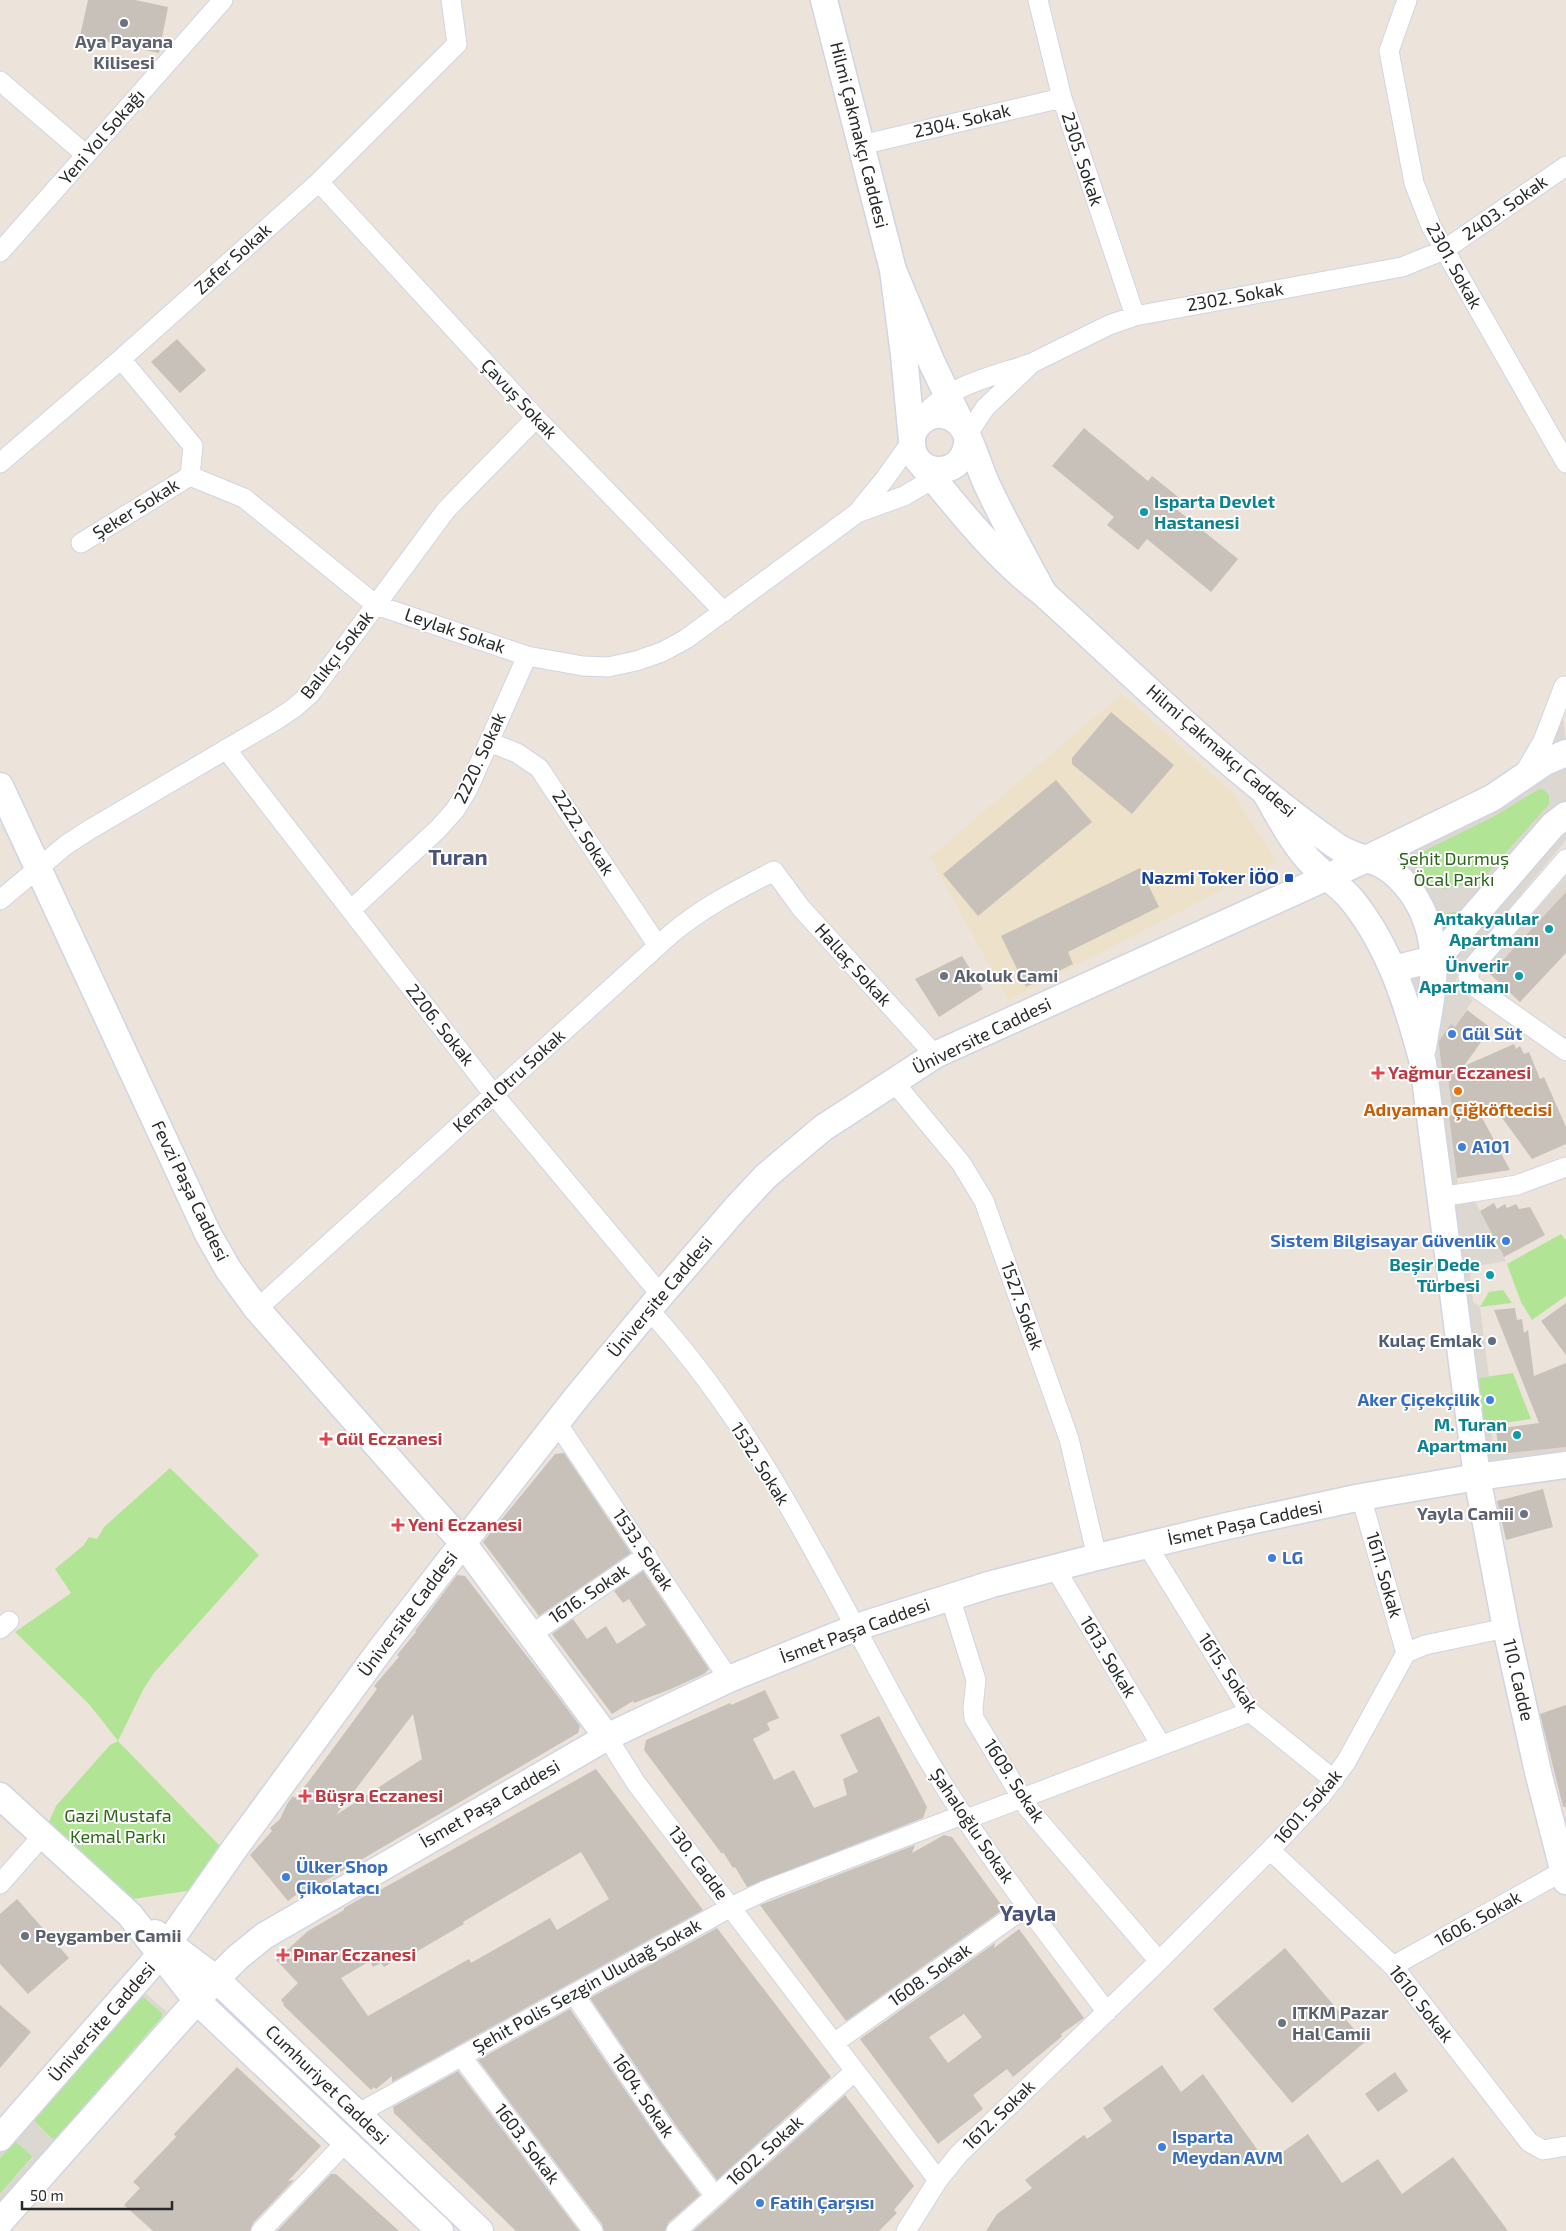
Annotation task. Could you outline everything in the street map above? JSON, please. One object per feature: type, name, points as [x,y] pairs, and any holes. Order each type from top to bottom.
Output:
[{"type":"main road","name":"Hilmi Çakmakçı Caddesi","points":[[824,0],[893,270],[915,442]]},
{"type":"main road","name":"Hilmi Çakmakçı Caddesi","points":[[893,270],[946,395],[965,431],[988,489],[1044,594]]},
{"type":"main road","points":[[936,415],[951,417],[965,431],[968,445],[965,454],[960,462],[943,473],[943,470],[933,470],[915,442],[922,421],[936,415]]},
{"type":"main road","name":"Hilmi Çakmakçı Caddesi","points":[[943,473],[992,549],[1009,566],[1044,594],[1266,794],[1342,851],[1383,865],[1390,870],[1416,899],[1426,921],[1434,956],[1434,978],[1423,1063]]},
{"type":"main road","name":"Üniversite Caddesi","points":[[0,2138],[165,1949],[235,1848],[369,1665],[463,1543],[557,1423],[655,1303],[736,1208],[766,1176],[823,1128],[935,1055],[1328,878],[1492,798],[1545,762],[1566,753]]},
{"type":"main road","name":"Fevzi Paşa Caddesi","points":[[0,786],[208,1234],[228,1269],[257,1309],[463,1543]]},
{"type":"main road","name":"Hilmi Çakmakçı Caddesi","points":[[1266,794],[1306,857],[1342,890],[1356,907],[1393,969],[1409,1012],[1423,1063],[1477,1477]]},
{"type":"main road","points":[[1393,969],[1415,965],[1434,956],[1453,941],[1553,825],[1566,815]]},
{"type":"main road","name":"İsmet Paşa Caddesi","points":[[216,1979],[238,1957],[264,1936],[607,1737],[728,1679],[857,1628],[950,1596],[1147,1545],[1362,1497],[1477,1477],[1566,1465]]},
{"type":"main road","name":"110. Cadde","points":[[1477,1477],[1506,1628],[1538,1772],[1565,1876]]},
{"type":"main road","name":"130. Cadde","points":[[463,1543],[607,1737]]},
{"type":"main road","points":[[0,1796],[165,1949]]},
{"type":"main road","name":"Cumhuriyet Caddesi","points":[[165,1949],[216,1979],[480,2231]]},
{"type":"main road","name":"Cumhuriyet Caddesi","points":[[165,1949],[197,2001],[440,2231]]},
{"type":"main road","points":[[0,2222],[216,1979]]},
{"type":"street","name":"Yeni Yol Sokağı","points":[[0,252],[223,0]]},
{"type":"street","name":"Zafer Sokak","points":[[0,464],[319,182],[457,44],[451,0]]},
{"type":"street","name":"2305. Sokak","points":[[1038,0],[1062,98],[1135,316]]},
{"type":"street","name":"2301. Sokak","points":[[1407,0],[1389,51],[1414,183],[1420,202],[1444,250],[1566,463]]},
{"type":"street","points":[[0,81],[86,155]]},
{"type":"street","name":"2304. Sokak","points":[[861,145],[1062,98]]},
{"type":"street","name":"2403. Sokak","points":[[1444,250],[1566,166]]},
{"type":"street","name":"Çavuş Sokak","points":[[319,182],[536,418],[724,612]]},
{"type":"street","name":"2302. Sokak","points":[[915,442],[926,412],[946,395],[1032,363],[1108,324],[1135,316],[1402,267],[1444,250]]},
{"type":"street","points":[[121,358],[193,446],[190,476]]},
{"type":"street","name":"2302. Sokak","points":[[965,431],[985,408],[1032,363]]},
{"type":"street","name":"Balıkçı Sokak","points":[[0,900],[38,868],[89,830],[294,708],[310,694],[446,510],[536,418]]},
{"type":"street","name":"Leylak Sokak","points":[[190,476],[244,498],[376,605],[527,656],[584,666],[608,667],[636,662],[662,652],[724,612],[857,513],[915,442]]},
{"type":"street","name":"Leylak Sokak","points":[[857,513],[904,496],[943,473]]},
{"type":"street","name":"Şeker Sokak","points":[[81,543],[190,476]]},
{"type":"street","name":"2220. Sokak","points":[[351,910],[438,829],[455,810],[468,789],[527,656]]},
{"type":"street","points":[[1516,783],[1537,754],[1565,686]]},
{"type":"street","name":"2222. Sokak","points":[[489,742],[517,753],[539,768],[658,946]]},
{"type":"street","name":"2206. Sokak","points":[[226,749],[655,1303]]},
{"type":"street","points":[[1566,859],[1470,970],[1469,980],[1472,985],[1566,1051]]},
{"type":"street","name":"Kemal Otru Sokak","points":[[257,1309],[694,915],[715,901],[774,871]]},
{"type":"street","name":"Hallaç Sokak","points":[[774,871],[801,908],[935,1055]]},
{"type":"street","name":"1527. Sokak","points":[[893,1081],[960,1164],[984,1201],[1070,1439],[1097,1557]]},
{"type":"street","points":[[1440,1197],[1517,1184],[1566,1166]]},
{"type":"street","name":"1532. Sokak","points":[[655,1303],[750,1444],[857,1628]]},
{"type":"street","name":"1533. Sokak","points":[[557,1423],[647,1555],[728,1679]]},
{"type":"street","name":"1611. Sokak","points":[[1362,1497],[1406,1653]]},
{"type":"street","name":"1615. Sokak","points":[[1147,1545],[1250,1712],[1334,1780]]},
{"type":"street","name":"1616. Sokak","points":[[532,1634],[647,1555]]},
{"type":"street","name":"1613. Sokak","points":[[1054,1568],[1160,1746]]},
{"type":"street","name":"1609. Sokak","points":[[950,1596],[976,1680],[973,1708],[974,1718],[1021,1799],[1158,1961]]},
{"type":"street","name":"Şahaloğlu Sokak","points":[[857,1628],[915,1738],[963,1818],[1026,1907],[1107,2012]]},
{"type":"street","points":[[1406,1653],[1425,1645],[1506,1628]]},
{"type":"street","name":"1601. Sokak","points":[[1107,2012],[1270,1850],[1334,1780],[1406,1653]]},
{"type":"street","name":"Şehit Polis Sezgin Uludağ Sokak","points":[[357,2114],[731,1907],[766,1890],[963,1818],[1021,1799],[1250,1712]]},
{"type":"street","name":"130. Cadde","points":[[607,1737],[636,1783],[938,2180]]},
{"type":"street","points":[[0,1884],[43,1835]]},
{"type":"street","name":"1610. Sokak","points":[[1270,1850],[1393,1966],[1528,2142],[1535,2148],[1543,2150],[1566,2146]]},
{"type":"street","name":"1606. Sokak","points":[[1393,1966],[1565,1876]]},
{"type":"street","name":"1608. Sokak","points":[[834,2043],[1026,1907]]},
{"type":"street","name":"1604. Sokak","points":[[574,1994],[668,2134],[715,2196]]},
{"type":"street","name":"1612. Sokak","points":[[906,2231],[938,2180],[965,2148],[1107,2012]]},
{"type":"street","name":"1603. Sokak","points":[[461,2056],[592,2231]]},
{"type":"street","name":"1602. Sokak","points":[[676,2231],[855,2071]]},
{"type":"street","points":[[261,2231],[346,2142]]},
{"type":"shaded area","points":[[1122,694],[1232,792],[1277,862],[1008,1000],[930,857]]},
{"type":"shaded area","points":[[1562,712],[1566,741],[1550,745]]},
{"type":"shaded area","points":[[1566,763],[1566,803],[1466,911],[1436,914],[1396,861],[1397,857]],"holes":[[[1539,789],[1544,790],[1549,795],[1549,804],[1487,874],[1466,885],[1444,889],[1434,885],[1424,874],[1419,859],[1424,851],[1493,817]]]},
{"type":"shaded area","points":[[1566,827],[1566,840],[1461,967],[1454,986],[1473,1000],[1455,1027],[1443,1037],[1440,1054],[1443,1079],[1448,1078],[1453,1115],[1449,1116],[1458,1185],[1452,1186],[1436,1053],[1447,976],[1455,957]]},
{"type":"shaded area","points":[[1566,876],[1566,892],[1493,971],[1487,966]]},
{"type":"shaded area","points":[[1419,975],[1421,979],[1421,1010],[1408,979]]},
{"type":"shaded area","points":[[1475,1201],[1506,1261],[1471,1267],[1473,1302],[1480,1307],[1489,1377],[1477,1378],[1454,1203]]},
{"type":"shaded area","points":[[1490,1425],[1493,1441],[1497,1440],[1499,1454],[1566,1447],[1566,1456],[1488,1465],[1483,1426]]},
{"type":"shaded area","points":[[143,1991],[167,2012],[162,2017],[162,2013],[144,1996],[138,1997]]},
{"type":"shaded area","points":[[33,2115],[33,2120],[50,2138],[56,2138],[0,2201],[0,2194],[33,2157],[15,2141],[0,2158],[0,2152]]},
{"type":"green space","name":"Şehit Durmuş Öcal Parkı","points":[[1560,766],[1566,803],[1442,934],[1397,857]]},
{"type":"green space","points":[[1561,1234],[1566,1240],[1566,1296],[1532,1320],[1521,1302],[1507,1264]]},
{"type":"green space","points":[[1503,1290],[1512,1303],[1480,1307],[1489,1292]]},
{"type":"green space","points":[[1513,1373],[1531,1419],[1483,1426],[1477,1378]]},
{"type":"green space","points":[[170,1468],[259,1555],[153,1674],[118,1741],[89,1704],[15,1632],[71,1593],[55,1569],[84,1545],[89,1537],[97,1539],[104,1527]]},
{"type":"green space","name":"Gazi Mustafa Kemal Parkı","points":[[118,1741],[220,1846],[193,1890],[120,1901],[43,1835],[56,1806],[110,1745]]},
{"type":"green space","points":[[143,1996],[162,2013],[162,2017],[56,2138],[51,2138],[33,2120],[138,1997]]},
{"type":"green space","points":[[15,2141],[33,2156],[0,2194],[0,2158]]},
{"type":"building","points":[[88,0],[135,0],[168,7],[159,53],[80,36]]},
{"type":"building","points":[[177,339],[206,370],[180,393],[151,362]]},
{"type":"building","name":"Isparta Devlet Hastanesi","points":[[1084,428],[1148,481],[1152,476],[1182,500],[1175,508],[1238,559],[1211,592],[1147,539],[1138,550],[1107,525],[1114,517],[1052,466]]},
{"type":"building","points":[[1111,712],[1174,765],[1132,814],[1072,764],[1072,758]]},
{"type":"building","points":[[1056,780],[1092,822],[978,916],[943,874]]},
{"type":"building","points":[[1140,868],[1159,907],[1068,952],[1073,964],[1026,987],[1001,936]]},
{"type":"building","points":[[1566,892],[1566,953],[1520,1002],[1490,974]]},
{"type":"building","name":"Akoluk Cami","points":[[962,956],[983,989],[939,1017],[915,979]]},
{"type":"building","points":[[1467,1010],[1491,1028],[1464,1066],[1514,1044],[1516,1049],[1520,1046],[1524,1054],[1529,1052],[1540,1079],[1544,1077],[1566,1127],[1566,1144],[1532,1159],[1492,1104],[1479,1112],[1510,1170],[1457,1178],[1449,1116],[1453,1115],[1448,1078],[1443,1079],[1439,1041],[1451,1024],[1455,1027]]},
{"type":"building","points":[[1494,1203],[1497,1209],[1505,1204],[1507,1208],[1516,1204],[1519,1209],[1530,1207],[1545,1235],[1504,1257],[1480,1211]]},
{"type":"building","points":[[1566,1303],[1566,1355],[1541,1321]]},
{"type":"building","points":[[1515,1308],[1517,1320],[1522,1319],[1524,1333],[1528,1330],[1534,1376],[1566,1363],[1566,1447],[1499,1454],[1496,1429],[1539,1423],[1494,1310]]},
{"type":"building","points":[[564,1453],[631,1553],[539,1616],[483,1542],[555,1454]]},
{"type":"building","name":"Yayla Camii","points":[[1543,1489],[1553,1527],[1506,1540],[1497,1501]]},
{"type":"building","points":[[643,1571],[709,1669],[704,1674],[671,1689],[634,1703],[633,1701],[612,1714],[552,1634],[573,1619],[587,1639],[606,1626],[617,1644],[646,1625],[629,1599],[623,1603],[614,1591]]},
{"type":"building","points":[[457,1575],[465,1576],[580,1726],[578,1733],[318,1885],[316,1883],[305,1891],[304,1889],[288,1901],[250,1855],[272,1831],[270,1828],[280,1819],[287,1804],[293,1796],[295,1798],[309,1781],[377,1689],[374,1686],[399,1657],[397,1655]],"holes":[[[413,1714],[422,1759],[336,1815]]]},
{"type":"building","points":[[765,1690],[779,1718],[767,1723],[770,1730],[753,1739],[774,1780],[794,1770],[814,1808],[847,1795],[843,1779],[858,1772],[840,1735],[879,1716],[927,1807],[923,1818],[747,1887],[735,1867],[733,1868],[723,1852],[722,1854],[644,1750],[646,1740],[730,1703],[731,1705]]},
{"type":"building","points":[[1566,1705],[1566,1807],[1563,1807],[1540,1714]]},
{"type":"building","points":[[596,1769],[703,1910],[392,2082],[392,2076],[376,2089],[374,2087],[371,2090],[283,2005],[281,2000],[298,1983],[276,1960],[308,1931],[379,1888],[380,1890]],"holes":[[[581,1852],[609,1899],[557,1930],[550,1918],[471,1963],[469,1959],[368,2016],[341,1978],[370,1961],[373,1967],[381,1963],[384,1967],[414,1950],[416,1952]]]},
{"type":"building","points":[[944,1835],[952,1837],[1002,1906],[1001,1911],[846,2021],[760,1905],[915,1845],[912,1853]]},
{"type":"building","name":"Peygamber Camii","points":[[17,1899],[69,1958],[28,1994],[0,1964],[0,1914]]},
{"type":"building","points":[[717,1928],[831,2077],[717,2180],[677,2127],[590,1998]]},
{"type":"building","points":[[1019,1929],[1084,2018],[1061,2034],[1062,2036],[1013,2077],[1007,2069],[973,2095],[983,2109],[938,2144],[860,2039],[995,1943],[994,1948]],"holes":[[[964,2014],[982,2037],[948,2063],[929,2037]]]},
{"type":"building","name":"ITKM Pazar Hal Camii","points":[[1285,1948],[1365,2042],[1292,2103],[1213,2009]]},
{"type":"building","points":[[0,2005],[31,2032],[0,2068]]},
{"type":"building","points":[[570,2009],[659,2140],[700,2195],[668,2223],[665,2231],[604,2231],[602,2224],[478,2060]]},
{"type":"building","name":"Isparta Meydan AVM","points":[[1162,2065],[1181,2092],[1203,2074],[1267,2163],[1308,2134],[1342,2183],[1378,2159],[1402,2194],[1453,2157],[1508,2231],[986,2231],[997,2214],[1032,2188],[1025,2180],[1084,2135],[1087,2139],[1112,2121],[1103,2108]]},
{"type":"building","points":[[237,2067],[321,2146],[288,2181],[294,2180],[253,2223],[250,2231],[153,2231],[124,2205],[140,2188],[133,2182],[176,2137],[174,2134]]},
{"type":"building","points":[[458,2071],[579,2231],[516,2231],[394,2113],[393,2107]]},
{"type":"building","points":[[1395,2072],[1408,2091],[1378,2112],[1365,2094]]},
{"type":"building","points":[[845,2095],[914,2186],[894,2210],[897,2213],[879,2231],[693,2231]]},
{"type":"building","points":[[331,2174],[336,2174],[399,2231],[277,2231]]},
{"type":"place","name":"Aya Payana Kilisesi","points":[[124,23]]},
{"type":"place","name":"Isparta Devlet Hastanesi","points":[[1144,512]]},
{"type":"place","name":"Nazmi Toker İÖO","points":[[1289,878]]},
{"type":"place","name":"Antakyalılar Apartmanı","points":[[1549,929]]},
{"type":"place","name":"Akoluk Cami","points":[[944,976]]},
{"type":"place","name":"Ünverir Apartmanı","points":[[1519,976]]},
{"type":"place","name":"Gül Süt","points":[[1452,1034]]},
{"type":"place","name":"Yağmur Eczanesi","points":[[1378,1073]]},
{"type":"place","name":"Adıyaman Çiğköftecisi","points":[[1458,1091]]},
{"type":"place","name":"A101","points":[[1462,1147]]},
{"type":"place","name":"Sistem Bilgisayar Güvenlik","points":[[1506,1241]]},
{"type":"place","name":"Beşir Dede Türbesi","points":[[1490,1275]]},
{"type":"place","name":"Kulaç Emlak","points":[[1492,1341]]},
{"type":"place","name":"Aker Çiçekçilik","points":[[1490,1400]]},
{"type":"place","name":"M. Turan Apartmanı","points":[[1517,1435]]},
{"type":"place","name":"Gül Eczanesi","points":[[326,1439]]},
{"type":"place","name":"Yayla Camii","points":[[1524,1514]]},
{"type":"place","name":"Yeni Eczanesi","points":[[398,1525]]},
{"type":"place","name":"LG","points":[[1272,1558]]},
{"type":"place","name":"Büşra Eczanesi","points":[[305,1796]]},
{"type":"place","name":"Ülker Shop Çikolatacı","points":[[286,1877]]},
{"type":"place","name":"Peygamber Camii","points":[[25,1936]]},
{"type":"place","name":"Pınar Eczanesi","points":[[283,1955]]},
{"type":"place","name":"ITKM Pazar Hal Camii","points":[[1282,2023]]},
{"type":"place","name":"Isparta Meydan AVM","points":[[1162,2147]]},
{"type":"place","name":"Fatih Çarşısı","points":[[760,2203]]},
{"type":"district","name":"Turan","points":[[458,857]]},
{"type":"district","name":"Yayla","points":[[1028,1913]]}]
